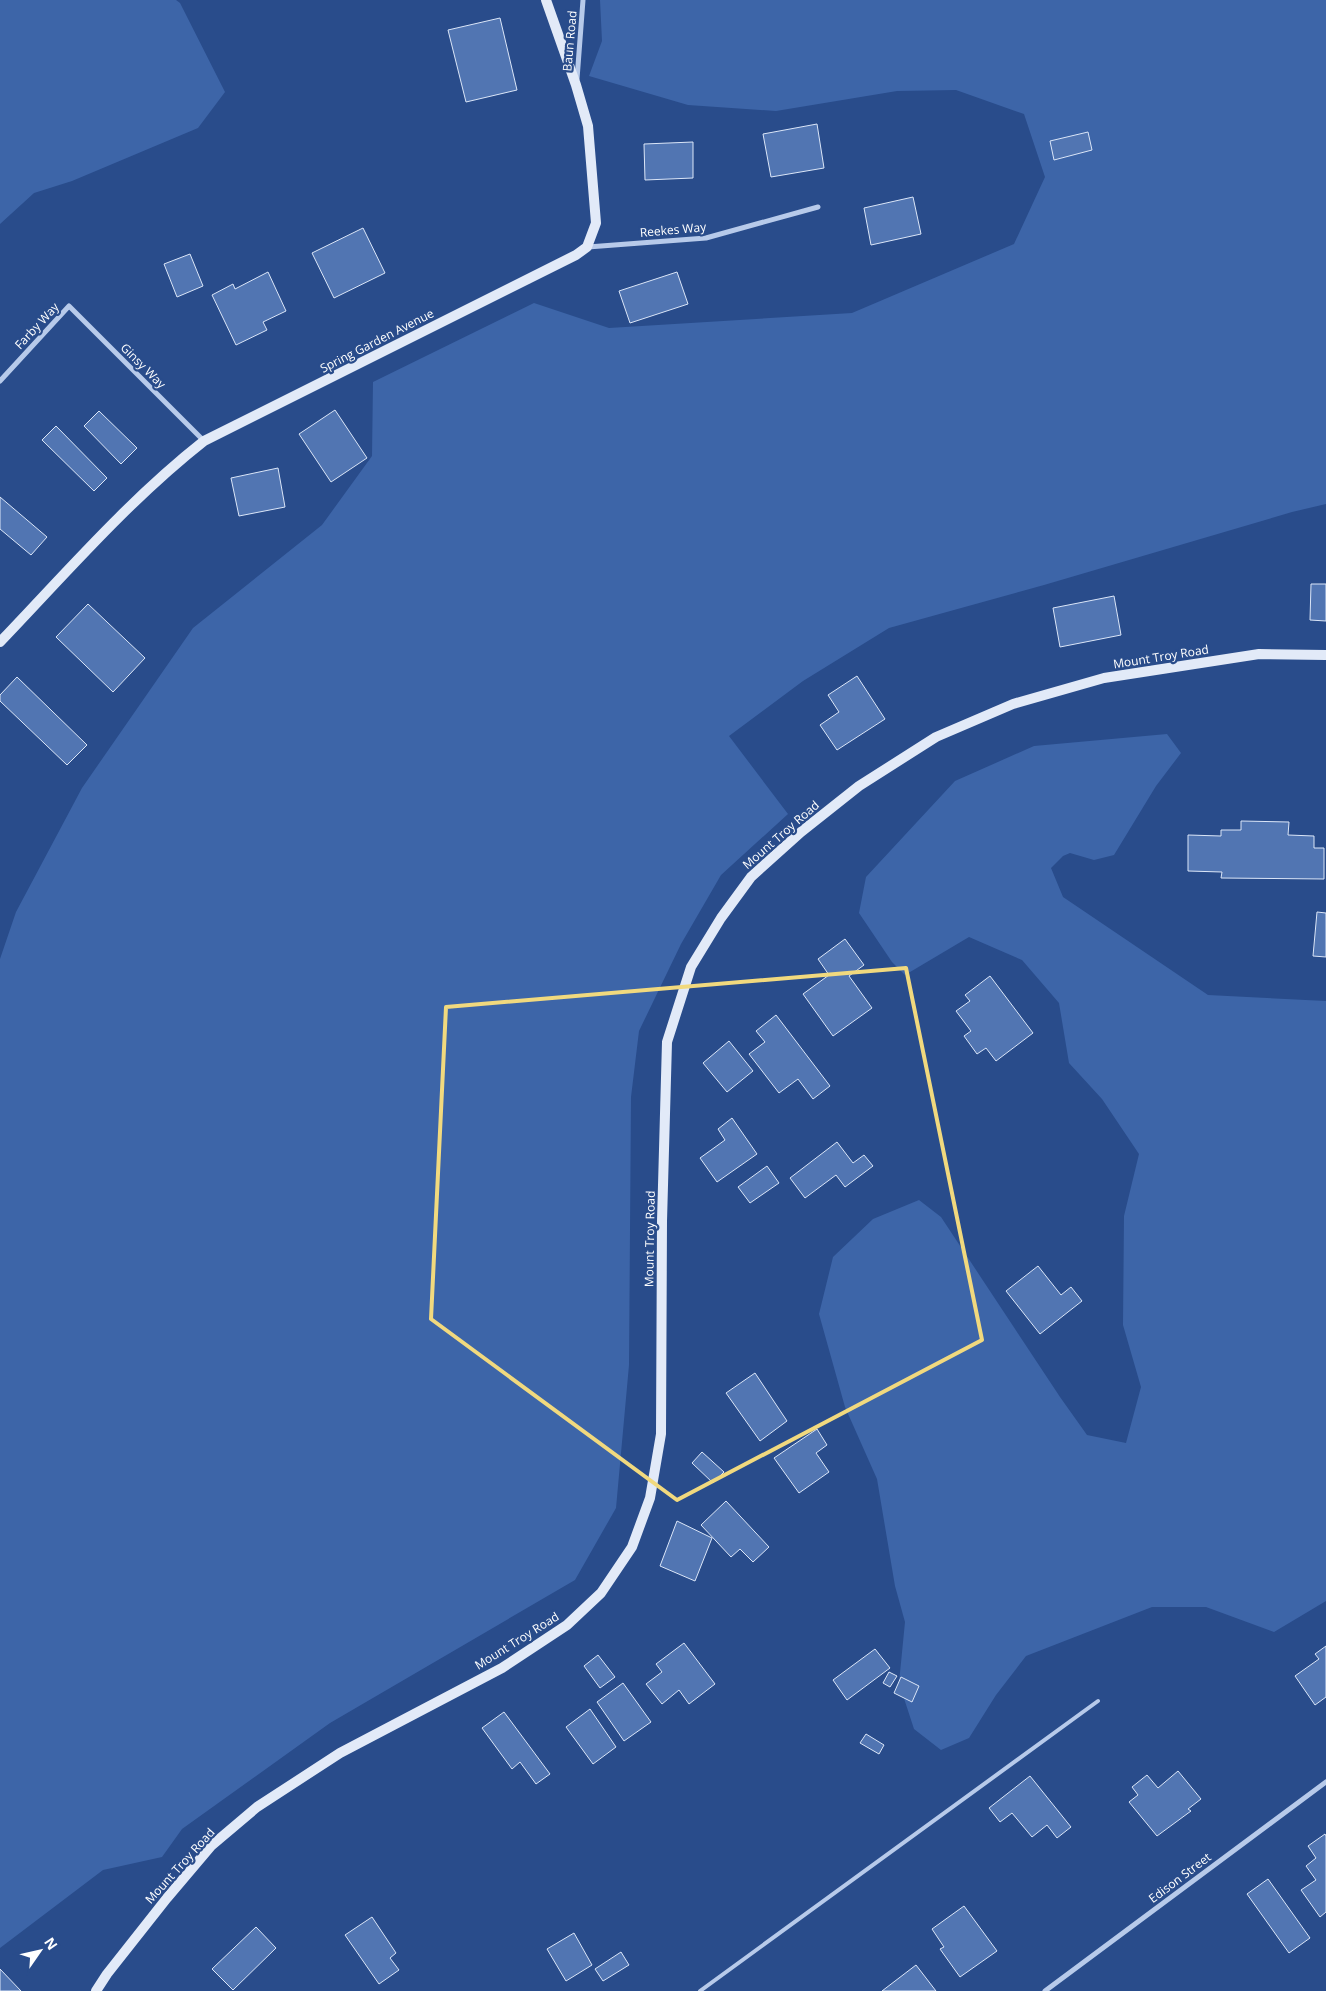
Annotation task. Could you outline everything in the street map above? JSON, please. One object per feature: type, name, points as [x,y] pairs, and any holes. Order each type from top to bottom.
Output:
[{"type":"street","points":[[546,0],[576,84],[588,126],[596,223],[588,247]]},
{"type":"street","name":"Baun Road","points":[[576,84],[583,0]]},
{"type":"street","name":"Reekes Way","points":[[588,247],[706,238],[818,208]]},
{"type":"street","name":"Spring Garden Avenue","points":[[0,642],[112,524],[169,468],[204,441],[576,255],[588,247]]},
{"type":"street","name":"Ginsy Way","points":[[69,306],[204,441]]},
{"type":"street","name":"Farby Way","points":[[0,381],[69,306]]},
{"type":"street","name":"Mount Troy Road","points":[[96,1991],[106,1974],[211,1846],[257,1807],[340,1754],[502,1668],[567,1625],[601,1594],[632,1547],[650,1498],[661,1434],[663,1194],[667,1042],[691,967],[721,918],[751,877],[801,832],[859,786],[936,736],[1013,704],[1113,677],[1259,654],[1326,655]]},
{"type":"street","name":"Edison Street","points":[[1045,1991],[1053,1989],[1326,1782]]},
{"type":"lane","points":[[700,1991],[1098,1700]]},
{"type":"highlighted area","points":[[906,968],[982,1340],[677,1500],[431,1319],[446,1007]]},
{"type":"shaded area","points":[[0,0],[176,0],[180,3],[225,92],[198,128],[72,181],[34,193],[0,224]]},
{"type":"shaded area","points":[[600,0],[1326,0],[1326,504],[1292,512],[1044,585],[889,628],[803,681],[729,736],[788,814],[721,875],[681,944],[639,1031],[631,1097],[629,1365],[616,1508],[575,1580],[330,1723],[182,1829],[162,1857],[103,1870],[0,1948],[0,959],[16,912],[82,788],[193,628],[322,525],[372,456],[373,382],[534,303],[609,328],[852,313],[1014,244],[1045,177],[1024,114],[956,90],[897,91],[776,111],[688,105],[589,76],[602,41]]},
{"type":"shaded area","points":[[1167,734],[1181,753],[1156,786],[1114,855],[1094,860],[1070,853],[1063,856],[1051,868],[1063,897],[1208,995],[1326,1001],[1326,1601],[1274,1632],[1206,1607],[1152,1607],[1026,1656],[996,1695],[969,1738],[941,1750],[914,1729],[899,1683],[905,1622],[895,1586],[877,1479],[845,1407],[819,1314],[833,1257],[873,1219],[919,1200],[941,1217],[1087,1435],[1126,1443],[1141,1387],[1123,1325],[1124,1216],[1139,1154],[1102,1099],[1069,1063],[1059,1003],[1022,960],[969,937],[905,975],[892,962],[859,913],[866,877],[955,781],[1034,746]]},
{"type":"building","points":[[500,18],[517,90],[466,102],[448,30]]},
{"type":"building","points":[[817,124],[824,168],[771,177],[763,134]]},
{"type":"building","points":[[1088,132],[1092,150],[1054,160],[1050,141]]},
{"type":"building","points":[[693,142],[693,178],[645,180],[644,144]]},
{"type":"building","points":[[913,197],[921,234],[871,245],[864,208]]},
{"type":"building","points":[[363,228],[385,273],[334,298],[312,253]]},
{"type":"building","points":[[190,254],[203,286],[177,297],[164,264]]},
{"type":"building","points":[[268,272],[286,311],[263,322],[267,330],[236,345],[212,295],[233,284],[235,289]]},
{"type":"building","points":[[677,272],[688,304],[630,323],[619,291]]},
{"type":"building","points":[[335,410],[367,458],[331,482],[299,434]]},
{"type":"building","points":[[99,411],[137,448],[121,464],[84,426]]},
{"type":"building","points":[[56,426],[107,478],[94,491],[42,440]]},
{"type":"building","points":[[278,468],[285,507],[239,516],[231,478]]},
{"type":"building","points":[[0,497],[47,537],[31,555],[0,529]]},
{"type":"building","points":[[1311,584],[1326,584],[1326,621],[1310,620]]},
{"type":"building","points":[[1114,596],[1121,635],[1060,647],[1053,608]]},
{"type":"building","points":[[88,604],[145,658],[113,692],[56,637]]},
{"type":"building","points":[[857,676],[885,719],[837,750],[820,725],[839,712],[828,695]]},
{"type":"building","points":[[17,677],[87,745],[67,765],[0,701],[0,695]]},
{"type":"building","points":[[1241,821],[1289,822],[1288,835],[1314,836],[1314,848],[1324,848],[1324,879],[1221,878],[1222,872],[1188,871],[1188,835],[1221,836],[1221,830],[1241,830]]},
{"type":"building","points":[[1317,912],[1326,913],[1326,957],[1313,956]]},
{"type":"building","points":[[845,939],[864,965],[849,976],[872,1008],[833,1036],[803,994],[829,975],[818,959]]},
{"type":"building","points":[[990,976],[1033,1033],[996,1061],[986,1048],[977,1054],[964,1036],[971,1031],[956,1011],[970,1001],[965,995]]},
{"type":"building","points":[[776,1015],[830,1086],[813,1099],[798,1079],[779,1093],[749,1054],[765,1042],[756,1031]]},
{"type":"building","points":[[729,1041],[753,1071],[727,1092],[703,1063]]},
{"type":"building","points":[[732,1118],[757,1154],[717,1182],[700,1158],[725,1140],[718,1129]]},
{"type":"building","points":[[837,1142],[853,1163],[864,1155],[873,1166],[845,1187],[836,1175],[805,1198],[790,1178]]},
{"type":"building","points":[[767,1166],[779,1183],[750,1203],[738,1187]]},
{"type":"building","points":[[1038,1266],[1061,1295],[1071,1287],[1082,1301],[1040,1334],[1006,1291]]},
{"type":"building","points":[[755,1373],[787,1421],[760,1441],[726,1393]]},
{"type":"building","points":[[817,1429],[827,1445],[816,1453],[829,1472],[799,1493],[774,1458]]},
{"type":"building","points":[[702,1452],[724,1472],[713,1483],[692,1463]]},
{"type":"building","points":[[726,1501],[769,1547],[753,1562],[740,1549],[731,1557],[701,1525]]},
{"type":"building","points":[[677,1521],[712,1538],[695,1581],[660,1566]]},
{"type":"building","points":[[684,1643],[715,1684],[689,1704],[679,1690],[662,1704],[646,1684],[662,1672],[656,1664]]},
{"type":"building","points":[[1326,1646],[1326,1697],[1315,1705],[1295,1676],[1319,1659],[1315,1654]]},
{"type":"building","points":[[875,1649],[890,1668],[847,1700],[833,1680]]},
{"type":"building","points":[[598,1655],[615,1677],[600,1688],[584,1666]]},
{"type":"building","points":[[889,1672],[897,1676],[890,1687],[883,1683]]},
{"type":"building","points":[[901,1677],[919,1686],[912,1702],[894,1693]]},
{"type":"building","points":[[623,1683],[651,1722],[624,1741],[597,1702]]},
{"type":"building","points":[[590,1709],[616,1747],[593,1764],[566,1727]]},
{"type":"building","points":[[504,1712],[550,1774],[536,1784],[520,1762],[512,1769],[482,1728]]},
{"type":"building","points":[[866,1734],[884,1745],[879,1754],[860,1743]]},
{"type":"building","points":[[1178,1771],[1201,1799],[1188,1809],[1191,1811],[1157,1836],[1129,1802],[1138,1795],[1132,1787],[1147,1775],[1158,1788]]},
{"type":"building","points":[[1030,1776],[1071,1827],[1057,1838],[1047,1825],[1032,1837],[1012,1813],[1000,1822],[989,1808]]},
{"type":"building","points":[[1325,1834],[1326,1912],[1320,1917],[1301,1890],[1316,1880],[1306,1866],[1316,1858],[1308,1846]]},
{"type":"building","points":[[1268,1879],[1310,1938],[1289,1953],[1247,1894]]},
{"type":"building","points":[[964,1906],[997,1951],[960,1977],[940,1949],[944,1947],[932,1929]]},
{"type":"building","points":[[372,1917],[396,1953],[390,1958],[399,1970],[379,1984],[345,1935]]},
{"type":"building","points":[[256,1927],[276,1948],[233,1990],[212,1969]]},
{"type":"building","points":[[574,1933],[592,1965],[566,1981],[547,1949]]},
{"type":"building","points":[[621,1952],[629,1965],[603,1981],[595,1969]]},
{"type":"building","points":[[916,1965],[936,1991],[882,1991]]},
{"type":"building","points":[[0,1969],[21,1991],[0,1991]]}]
